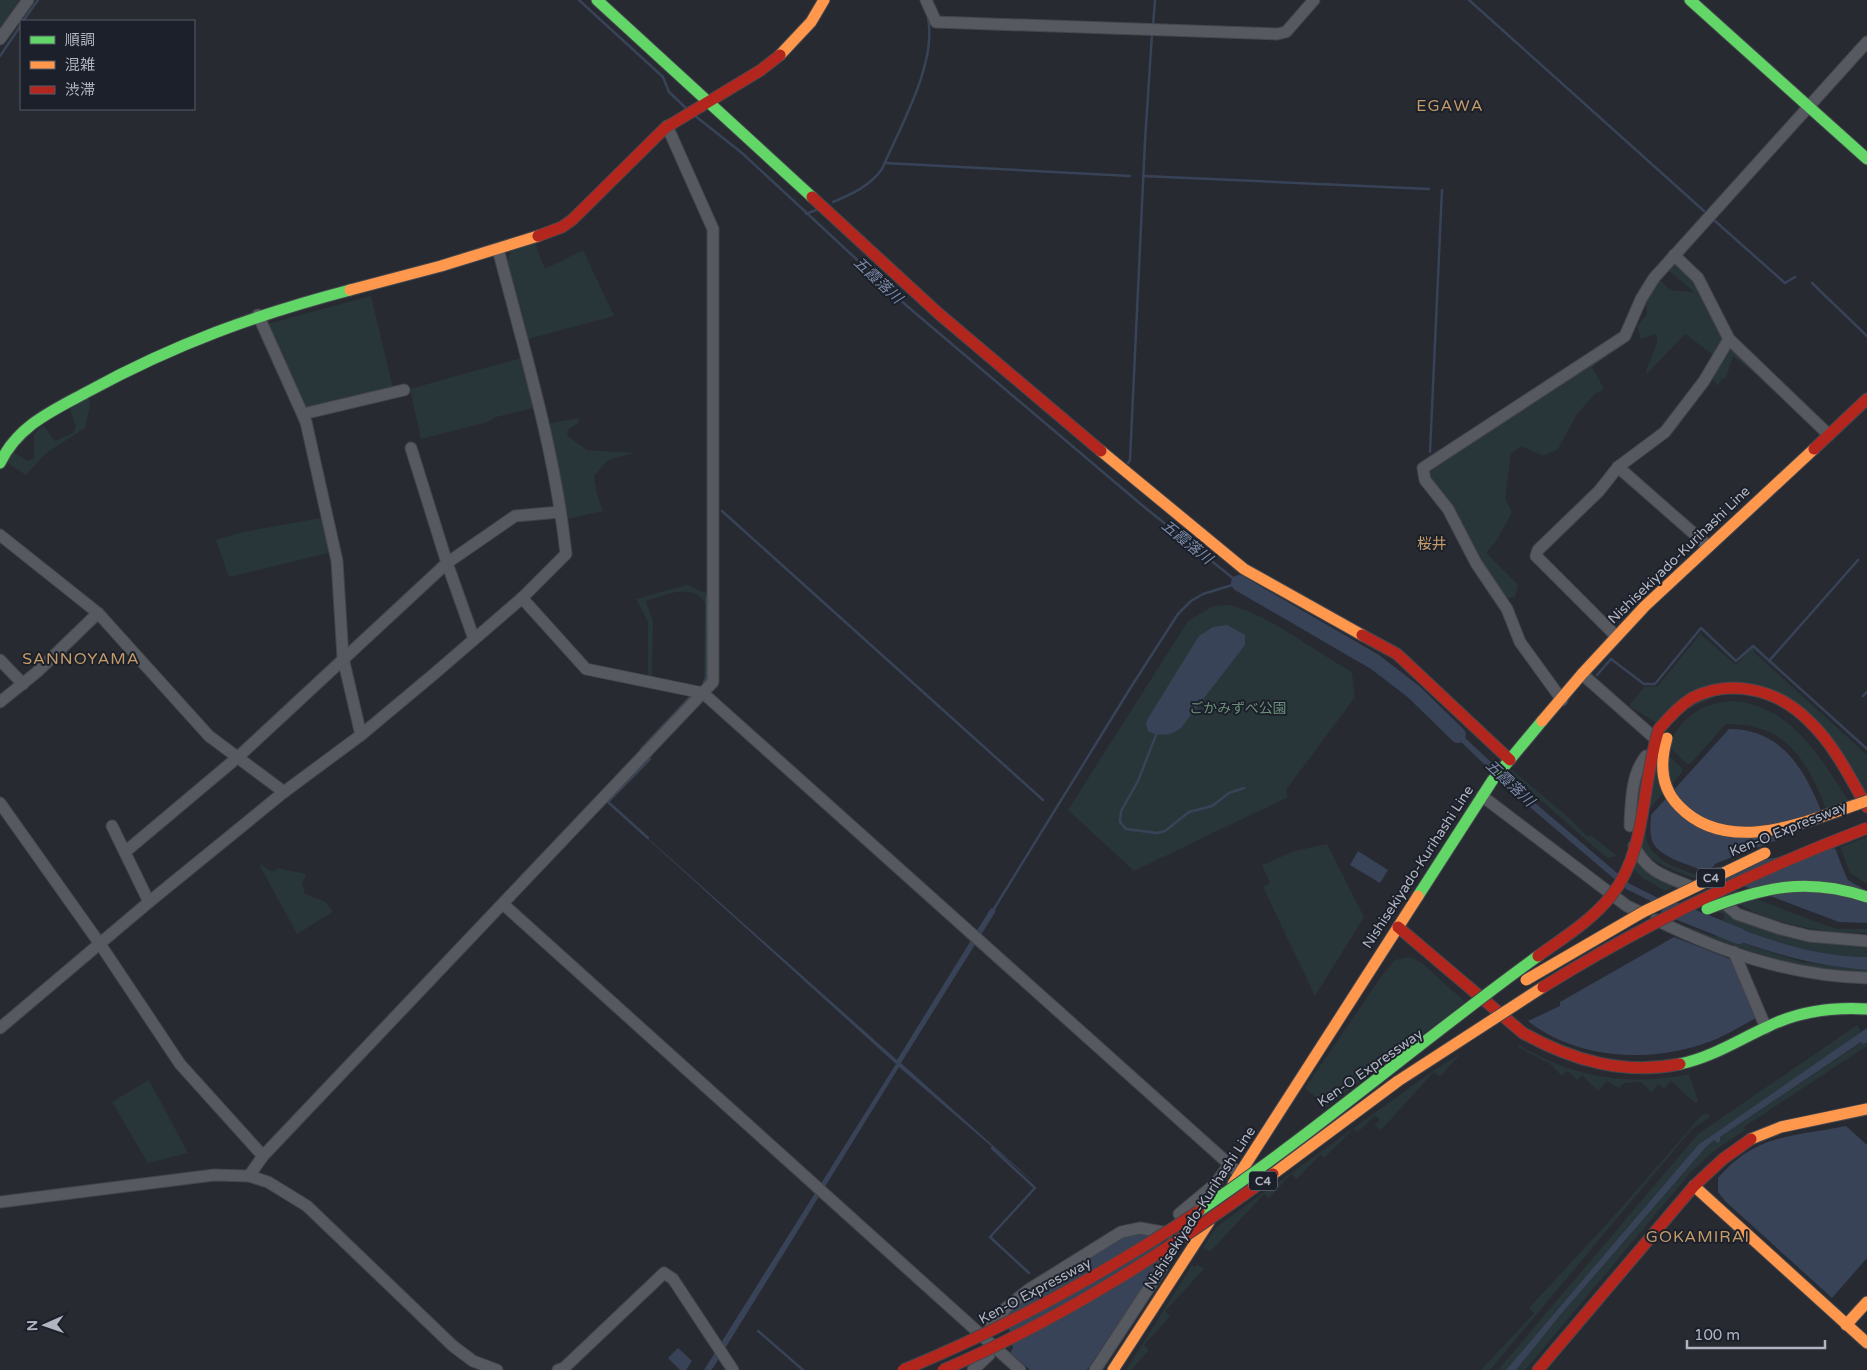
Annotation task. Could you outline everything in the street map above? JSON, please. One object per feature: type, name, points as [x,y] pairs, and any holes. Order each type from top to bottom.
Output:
[{"type":"main road","points":[[597,0],[704,103],[938,313],[1204,539],[1244,569],[1397,654],[1508,762]]},
{"type":"main road","points":[[0,463],[2,450],[15,435],[35,421],[110,379],[213,331],[258,315],[466,260],[563,227],[600,196],[634,157],[667,126],[769,66],[791,47],[810,24],[824,0]]},
{"type":"main road","points":[[1690,0],[1867,159]]},
{"type":"main road","name":"Nishisekiyado-Kurihashi Line","points":[[1113,1370],[1492,781],[1616,636],[1708,546],[1867,399]]},
{"type":"main road","points":[[1867,801],[1764,831],[1744,833],[1717,831],[1691,818],[1679,808],[1670,796],[1665,784],[1662,760],[1667,717],[1682,702],[1703,692],[1724,687],[1752,688],[1780,699],[1809,720],[1836,754],[1867,806]]},
{"type":"main road","points":[[1370,1085],[1470,1006],[1580,926],[1608,899],[1626,870],[1637,840],[1648,765],[1664,731],[1702,702],[1717,697],[1751,696],[1774,705],[1803,726],[1828,758],[1864,818]]},
{"type":"main road","name":"Ken-O Expressway","points":[[943,1370],[1039,1325],[1116,1282],[1204,1224],[1404,1077],[1494,1016],[1570,970],[1747,876],[1867,828]]},
{"type":"main road","name":"Ken-O Expressway","points":[[903,1370],[951,1351],[1033,1312],[1108,1269],[1196,1212],[1421,1049],[1587,942],[1670,897],[1774,849]]},
{"type":"main road","points":[[1570,970],[1599,960],[1702,911],[1762,890],[1791,885],[1824,884],[1867,897]]},
{"type":"main road","points":[[1398,927],[1509,1023],[1542,1045],[1586,1061],[1621,1067],[1662,1067],[1690,1062],[1712,1054],[1778,1022],[1814,1012],[1841,1008],[1867,1009]]},
{"type":"main road","points":[[1538,1370],[1694,1186],[1737,1147],[1761,1134],[1798,1124],[1838,1119],[1867,1109]]},
{"type":"main road","points":[[1694,1186],[1867,1343]]},
{"type":"main road","points":[[1846,1325],[1867,1302]]},
{"type":"street","points":[[0,39],[28,0]]},
{"type":"street","points":[[926,0],[936,22],[1282,34],[1314,0]]},
{"type":"street","points":[[1562,700],[1520,642],[1507,609],[1476,564],[1448,509],[1425,480],[1423,468],[1625,336],[1641,299],[1654,278],[1867,42]]},
{"type":"street","points":[[250,1176],[264,1156],[713,682],[713,229],[667,126]]},
{"type":"street","points":[[0,1028],[149,902],[284,792],[361,735],[522,598],[566,554],[544,427],[498,249]]},
{"type":"street","points":[[1674,255],[1698,278],[1728,339],[1828,435]]},
{"type":"street","points":[[258,315],[303,414],[337,561],[343,658],[361,735]]},
{"type":"street","points":[[1616,636],[1536,556],[1538,550],[1599,491],[1618,467],[1665,432],[1704,381],[1728,339]]},
{"type":"street","points":[[303,414],[404,390]]},
{"type":"street","points":[[411,448],[447,563],[474,639]]},
{"type":"street","points":[[1618,467],[1708,546]]},
{"type":"street","points":[[125,852],[238,757],[447,563],[515,516],[560,512]]},
{"type":"street","points":[[0,535],[98,613],[209,736],[284,792]]},
{"type":"street","points":[[522,598],[586,669],[703,693],[1240,1174]]},
{"type":"street","points":[[0,702],[23,684],[98,613]]},
{"type":"street","points":[[0,660],[23,684]]},
{"type":"street","points":[[1582,674],[1660,742],[1640,762],[1635,777],[1630,838],[1642,862],[1658,873],[1717,897],[1737,914],[1808,936],[1867,941]]},
{"type":"street","points":[[1482,796],[1627,906],[1693,938],[1792,971],[1836,977],[1867,978]]},
{"type":"street","points":[[0,803],[100,944],[180,1064],[264,1156]]},
{"type":"street","points":[[112,826],[149,902]]},
{"type":"street","points":[[503,904],[1020,1370]]},
{"type":"street","points":[[1734,952],[1766,1028]]},
{"type":"street","points":[[1095,1370],[1162,1268],[1170,1251],[1170,1234],[1179,1214],[1215,1184],[1229,1165]]},
{"type":"street","points":[[0,1202],[214,1175],[250,1176],[268,1182],[307,1206],[453,1346],[473,1361],[497,1370]]},
{"type":"street","points":[[983,1337],[1006,1308],[1028,1290],[1122,1232],[1140,1228],[1170,1234]]},
{"type":"street","points":[[558,1370],[577,1356],[664,1273],[673,1279],[732,1370]]},
{"type":"street","points":[[972,1370],[996,1348]]},
{"type":"green space","points":[[0,0],[20,0],[0,29]]},
{"type":"green space","points":[[535,243],[545,269],[583,250],[614,316],[528,339],[507,261],[511,251]]},
{"type":"green space","points":[[1671,262],[1679,265],[1695,281],[1702,292],[1723,336],[1716,357],[1685,334],[1646,375],[1656,346],[1657,336],[1655,334],[1641,339],[1637,326],[1647,314],[1647,306],[1639,309]],"holes":[[[1668,270],[1693,291],[1670,290],[1660,280]]]},
{"type":"green space","points":[[371,296],[393,388],[307,410],[267,324]]},
{"type":"green space","points":[[1630,340],[1592,367],[1604,389],[1595,394],[1577,414],[1558,449],[1543,456],[1521,446],[1511,454],[1505,498],[1512,512],[1497,540],[1486,553],[1518,585],[1515,597],[1507,598],[1503,595],[1430,485],[1431,468],[1621,343]]},
{"type":"green space","points":[[1730,347],[1763,377],[1733,356],[1726,378],[1721,380],[1718,386],[1710,377]]},
{"type":"green space","points":[[521,358],[534,408],[421,439],[410,389]]},
{"type":"green space","points":[[89,396],[90,406],[85,428],[45,454],[26,475],[5,461],[13,452],[28,461],[34,459],[34,435],[40,427],[44,426],[55,441],[73,433],[76,427],[70,409]]},
{"type":"green space","points":[[579,418],[578,423],[569,429],[567,433],[569,437],[587,450],[634,453],[608,460],[594,476],[597,494],[603,511],[567,519],[547,424]]},
{"type":"green space","points":[[326,517],[331,550],[328,553],[229,577],[216,540],[243,532]]},
{"type":"green space","points":[[687,585],[711,595],[710,679],[705,685],[702,685],[704,678],[705,603],[693,593],[670,593],[646,601],[653,621],[652,677],[648,676],[648,622],[636,599]]},
{"type":"green space","name":"ごかみずべ公園","points":[[1227,605],[1257,615],[1273,623],[1352,672],[1355,697],[1286,790],[1288,797],[1134,871],[1068,810],[1188,621],[1213,606]]},
{"type":"green space","points":[[1700,634],[1736,665],[1753,647],[1755,653],[1867,755],[1867,799],[1836,748],[1747,682],[1657,723],[1629,706],[1644,687],[1658,686]]},
{"type":"green space","points":[[1733,701],[1753,705],[1772,712],[1788,723],[1815,752],[1849,802],[1826,809],[1811,774],[1802,760],[1779,737],[1764,730],[1746,725],[1726,724],[1690,764],[1687,764],[1669,747],[1679,727],[1693,714],[1711,705]]},
{"type":"green space","points":[[1661,748],[1682,768],[1682,772],[1646,813],[1646,838],[1655,854],[1670,865],[1803,917],[1837,929],[1867,929],[1867,933],[1819,930],[1771,919],[1738,904],[1715,886],[1677,872],[1653,860],[1637,840],[1634,817],[1642,772]]},
{"type":"green space","points":[[1512,770],[1567,816],[1587,836],[1591,835],[1617,856],[1607,858],[1515,778],[1510,773]]},
{"type":"green space","points":[[1867,837],[1867,884],[1850,873],[1840,847]]},
{"type":"green space","points":[[1327,844],[1364,917],[1315,996],[1263,887],[1270,883],[1262,865],[1295,851]]},
{"type":"green space","points":[[1636,857],[1648,872],[1677,885],[1665,891],[1643,878],[1632,868]]},
{"type":"green space","points":[[261,864],[270,871],[275,871],[277,868],[306,874],[302,884],[305,894],[326,902],[333,912],[297,934],[260,866]]},
{"type":"green space","points":[[1725,908],[1740,918],[1867,944],[1867,957],[1829,954],[1793,946],[1758,935],[1722,922],[1725,915],[1716,911]]},
{"type":"green space","points":[[1683,925],[1715,937],[1717,933],[1802,962],[1867,970],[1867,974],[1785,964],[1680,926]]},
{"type":"green space","points":[[1410,957],[1422,963],[1465,1002],[1327,1107],[1305,1088],[1383,974],[1395,960]]},
{"type":"green space","points":[[1857,1025],[1861,1032],[1859,1034],[1698,1145],[1506,1370],[1498,1370],[1698,1134]]},
{"type":"green space","points":[[1862,1042],[1863,1044],[1867,1042],[1867,1046],[1744,1127],[1745,1130],[1714,1151],[1691,1172],[1525,1370],[1516,1370],[1561,1314],[1706,1147],[1714,1140],[1720,1141],[1720,1137]]},
{"type":"green space","points":[[1519,1045],[1559,1065],[1601,1076],[1644,1079],[1667,1078],[1689,1074],[1698,1101],[1695,1103],[1671,1081],[1664,1089],[1658,1084],[1652,1092],[1641,1082],[1624,1083],[1619,1088],[1607,1081],[1598,1091],[1582,1075],[1577,1080],[1567,1071],[1562,1076],[1550,1064],[1518,1047]]},
{"type":"green space","points":[[1460,1054],[1440,1077],[1434,1072],[1381,1130],[1375,1125],[1380,1120],[1375,1115],[1358,1132],[1353,1129],[1324,1158],[1320,1155],[1297,1179],[1291,1174],[1269,1198],[1264,1194],[1210,1252],[1203,1248],[1216,1227],[1430,1073]]},
{"type":"green space","points":[[149,1080],[188,1153],[148,1163],[112,1102]]},
{"type":"green space","points":[[1707,1113],[1710,1117],[1691,1130],[1490,1370],[1481,1370],[1534,1313],[1529,1308],[1613,1217],[1702,1115]]},
{"type":"green space","points":[[1197,1264],[1204,1269],[1165,1311],[1170,1316],[1144,1345],[1149,1350],[1131,1370],[1126,1370],[1192,1265],[1195,1267]]},
{"type":"water","points":[[1227,625],[1245,635],[1245,645],[1181,728],[1173,733],[1164,735],[1148,731],[1147,720],[1199,636],[1213,627]]},
{"type":"water","points":[[1444,718],[1528,797],[1630,884],[1674,906],[1669,910],[1626,889],[1524,802],[1440,722]]},
{"type":"water","points":[[1729,729],[1756,733],[1777,744],[1795,762],[1820,807],[1848,880],[1867,891],[1867,923],[1839,922],[1675,860],[1656,848],[1651,838],[1651,815]]},
{"type":"water","points":[[606,801],[897,1060],[991,908],[996,911],[901,1063],[1038,1186],[899,1067],[713,1368],[711,1370],[704,1370],[896,1064]]},
{"type":"water","points":[[1358,851],[1388,870],[1380,883],[1350,865]]},
{"type":"water","points":[[1722,922],[1793,946],[1829,954],[1867,957],[1867,970],[1827,965],[1755,947],[1717,933]]},
{"type":"water","points":[[1674,937],[1730,959],[1757,1016],[1756,1018],[1707,1043],[1679,1051],[1634,1055],[1588,1050],[1546,1033],[1528,1021],[1560,1006],[1560,1002]]},
{"type":"water","points":[[1867,1028],[1867,1042],[1863,1044],[1861,1042],[1720,1137],[1718,1143],[1714,1140],[1706,1147],[1561,1314],[1516,1370],[1506,1370],[1698,1145]]},
{"type":"water","points":[[1846,1126],[1867,1145],[1867,1258],[1832,1298],[1725,1201],[1718,1192],[1718,1178],[1747,1152],[1762,1145],[1792,1135]]},
{"type":"water","points":[[1139,1232],[1162,1236],[1156,1267],[1087,1370],[1030,1370],[1010,1353],[1013,1348],[1006,1314],[1040,1286],[1128,1234]]},
{"type":"water","points":[[678,1348],[692,1361],[686,1370],[680,1370],[668,1358]]},
{"type":"pier","points":[[1827,820],[1837,848],[1712,868],[1715,864]]},
{"type":"waterway","name":"五霞落川","points":[[24,20],[38,0]]},
{"type":"waterway","name":"五霞落川","points":[[579,0],[663,77],[669,92],[686,108]]},
{"type":"waterway","points":[[1153,26],[1155,0]]},
{"type":"waterway","points":[[1469,0],[1704,211]]},
{"type":"waterway","points":[[833,202],[854,193],[866,185],[882,169],[907,115],[922,75],[927,55],[928,18]]},
{"type":"waterway","name":"五霞落川","points":[[0,56],[20,26]]},
{"type":"waterway","points":[[1128,463],[1130,460],[1152,34]]},
{"type":"waterway","name":"五霞落川","points":[[694,115],[742,153],[907,306],[1143,506],[1239,583]]},
{"type":"waterway","points":[[885,163],[1130,176]]},
{"type":"waterway","points":[[1143,176],[1429,189]]},
{"type":"waterway","points":[[1430,452],[1442,190]]},
{"type":"waterway","name":"五霞落川","points":[[806,214],[816,210]]},
{"type":"waterway","points":[[1715,221],[1785,283],[1795,277]]},
{"type":"waterway","points":[[1812,283],[1867,336]]},
{"type":"waterway","points":[[722,511],[1043,800]]},
{"type":"waterway","points":[[1769,661],[1858,560]]},
{"type":"waterway","points":[[992,912],[1178,614],[1191,601],[1203,594],[1239,583]]},
{"type":"waterway","name":"五霞落川","points":[[1239,583],[1375,662],[1414,692],[1458,735]]},
{"type":"waterway","points":[[704,682],[707,678],[707,597]]},
{"type":"waterway","points":[[1597,675],[1611,659],[1644,684],[1655,684],[1701,628],[1736,661],[1753,646],[1867,749]]},
{"type":"waterway","points":[[1863,696],[1867,692]]},
{"type":"waterway","points":[[641,749],[690,697]]},
{"type":"waterway","points":[[1156,735],[1138,781],[1121,811],[1120,822],[1126,829],[1157,833],[1165,831],[1189,812],[1212,806],[1229,793],[1244,788]]},
{"type":"waterway","points":[[648,838],[608,802],[650,759]]},
{"type":"waterway","name":"五霞落川","points":[[1669,908],[1739,936]]},
{"type":"waterway","points":[[992,1148],[1035,1188],[990,1237],[1029,1273]]},
{"type":"waterway","points":[[758,1331],[803,1370]]},
{"type":"traffic: fast","points":[[597,0],[812,197]]},
{"type":"traffic: fast","points":[[1690,0],[1867,159]]},
{"type":"traffic: fast","points":[[0,463],[17,438],[38,420],[121,374],[216,332],[281,310],[350,290]]},
{"type":"traffic: fast","points":[[1418,896],[1492,781],[1542,721]]},
{"type":"traffic: fast","points":[[1707,909],[1748,895],[1786,887],[1825,887],[1867,897]]},
{"type":"traffic: fast","points":[[1199,1211],[1285,1150],[1538,956]]},
{"type":"traffic: fast","points":[[1680,1064],[1715,1052],[1769,1026],[1793,1017],[1817,1011],[1867,1009]]},
{"type":"traffic: slow","points":[[780,55],[811,22],[824,0]]},
{"type":"traffic: slow","points":[[350,290],[441,266],[538,236]]},
{"type":"traffic: slow","points":[[1542,721],[1582,674],[1645,606],[1814,449]]},
{"type":"traffic: slow","points":[[1101,451],[1244,569],[1362,635]]},
{"type":"traffic: slow","points":[[1667,738],[1663,756],[1663,774],[1668,791],[1679,806],[1699,821],[1721,830],[1745,832],[1770,830],[1795,825],[1867,801]]},
{"type":"traffic: slow","points":[[1526,980],[1643,912],[1765,853]]},
{"type":"traffic: slow","points":[[1233,1184],[1418,896]]},
{"type":"traffic: slow","points":[[1273,1174],[1398,1081],[1543,987]]},
{"type":"traffic: slow","points":[[1751,1139],[1781,1127],[1867,1109]]},
{"type":"traffic: slow","points":[[1694,1186],[1867,1343]]},
{"type":"traffic: slow","points":[[1113,1370],[1209,1222]]},
{"type":"traffic: slow","points":[[1846,1325],[1867,1302]]},
{"type":"traffic: jam","points":[[538,236],[562,227],[572,220],[665,128],[761,70],[780,55]]},
{"type":"traffic: jam","points":[[812,197],[938,313],[1101,451]]},
{"type":"traffic: jam","points":[[1814,449],[1867,399]]},
{"type":"traffic: jam","points":[[1362,635],[1397,654],[1510,760]]},
{"type":"traffic: jam","points":[[1659,729],[1670,716],[1692,698],[1708,692],[1739,688],[1770,695],[1798,711],[1819,731],[1842,763],[1867,807]]},
{"type":"traffic: jam","points":[[1538,956],[1595,913],[1611,896],[1623,878],[1632,858],[1638,837],[1653,750],[1659,729]]},
{"type":"traffic: jam","points":[[1543,987],[1621,941],[1701,900],[1783,862],[1867,828]]},
{"type":"traffic: jam","points":[[1398,927],[1523,1033],[1542,1043],[1580,1058],[1599,1063],[1639,1068],[1680,1064]]},
{"type":"traffic: jam","points":[[1538,1370],[1694,1186],[1723,1159],[1751,1139]]},
{"type":"traffic: jam","points":[[943,1370],[1030,1329],[1072,1306],[1194,1230],[1273,1174]]},
{"type":"traffic: jam","points":[[903,1370],[980,1336],[1055,1298],[1128,1256],[1199,1211]]},
{"type":"district","name":"EGAWA","points":[[1450,106]]},
{"type":"district","name":"桜井","points":[[1432,544]]},
{"type":"district","name":"SANNOYAMA","points":[[81,659]]},
{"type":"district","name":"GOKAMIRAI","points":[[1698,1237]]}]
